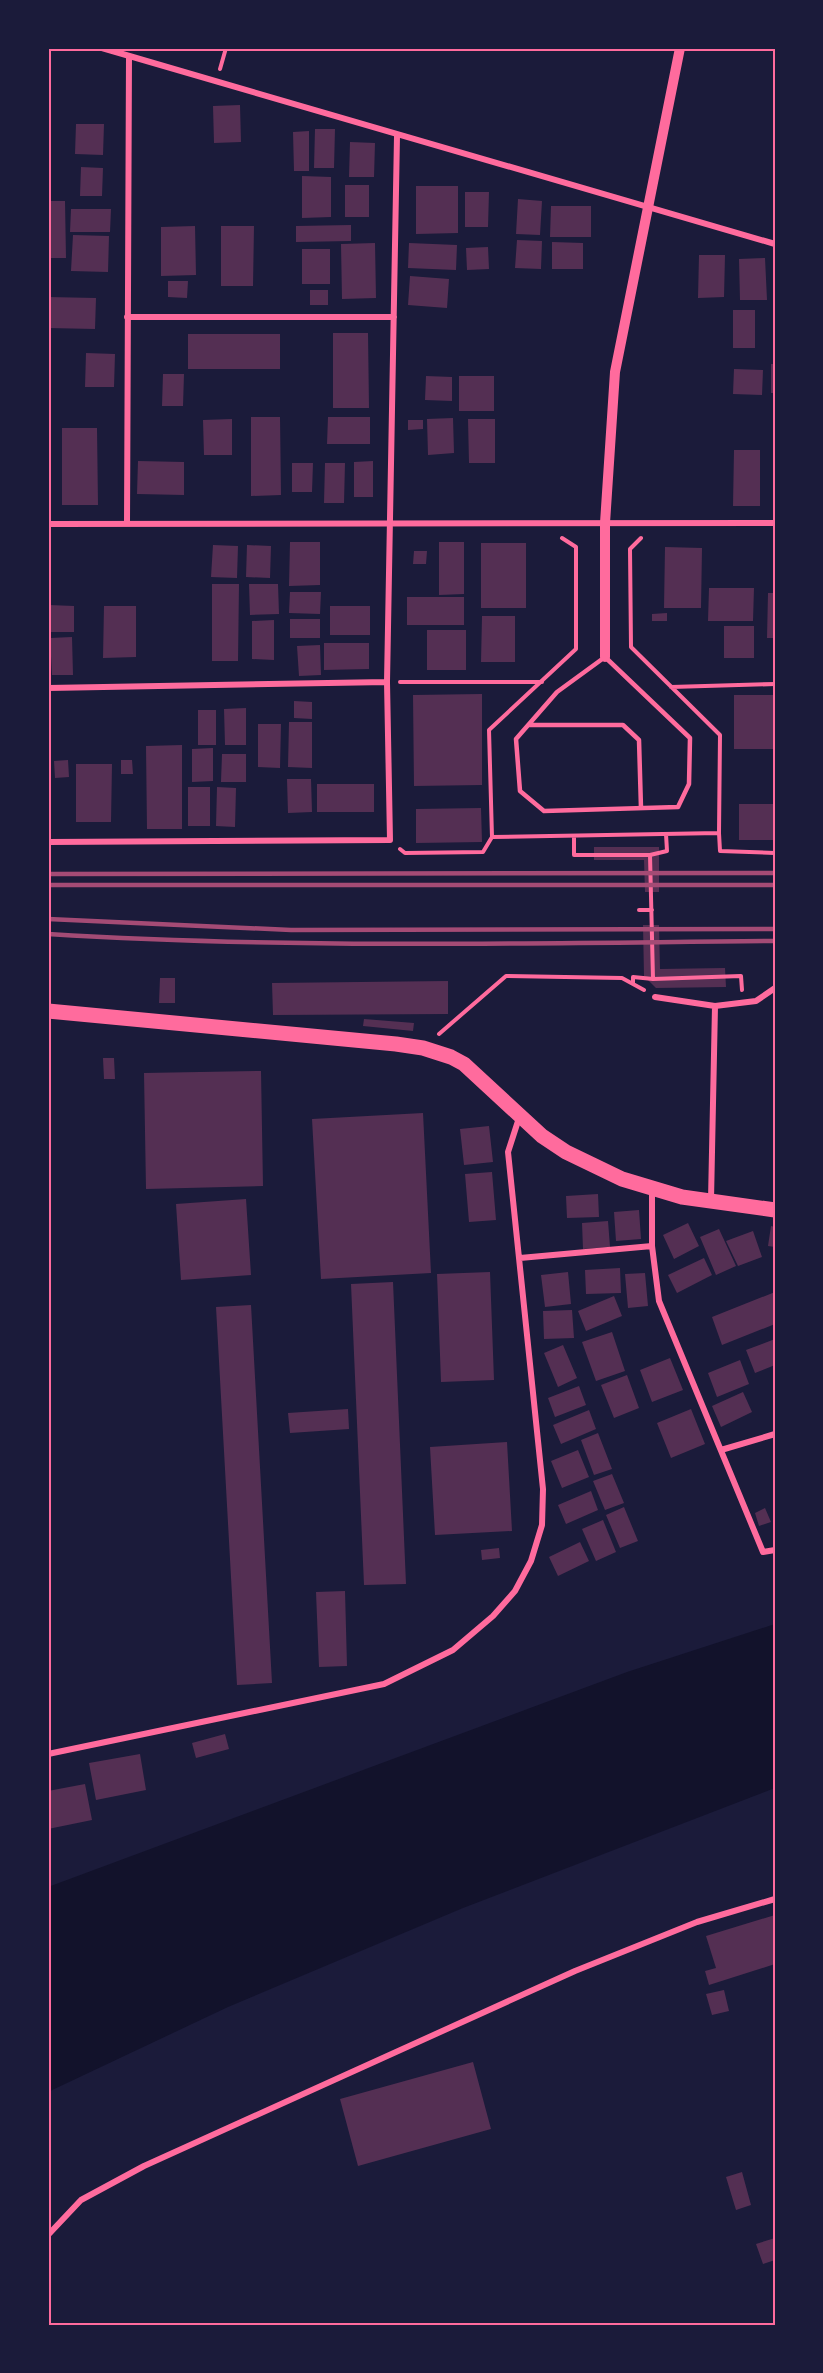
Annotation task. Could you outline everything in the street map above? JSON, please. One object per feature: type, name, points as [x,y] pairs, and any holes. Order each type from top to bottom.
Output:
[{"type":"main road","points":[[48,1011],[423,1048],[451,1056],[464,1064],[519,1117],[566,1152],[622,1179],[652,1190],[711,1202],[775,1210]]},
{"type":"street","points":[[102,48],[647,209],[775,244]]},
{"type":"street","points":[[605,657],[605,523],[615,372],[680,48]]},
{"type":"street","points":[[127,524],[129,56]]},
{"type":"street","points":[[48,842],[390,840],[387,682],[397,136]]},
{"type":"street","points":[[127,317],[394,317]]},
{"type":"street","points":[[48,524],[775,523]]},
{"type":"street","points":[[48,688],[387,682]]},
{"type":"street","points":[[655,997],[715,1006],[756,1001],[775,988]]},
{"type":"street","points":[[711,1202],[715,1006]]},
{"type":"street","points":[[48,1754],[384,1684],[453,1650],[493,1616],[515,1591],[531,1560],[542,1525],[543,1489],[508,1152],[519,1117]]},
{"type":"street","points":[[652,1190],[652,1246],[659,1301],[763,1552],[775,1550]]},
{"type":"street","points":[[520,1258],[652,1246]]},
{"type":"street","points":[[721,1450],[775,1434]]},
{"type":"street","points":[[48,2235],[81,2200],[144,2166],[575,1971],[697,1922],[775,1899]]},
{"type":"lane","points":[[605,657],[690,738],[689,784],[678,807],[544,811],[520,791],[516,739],[557,692],[605,657]]},
{"type":"lane","points":[[530,724],[623,725],[639,740],[641,808]]},
{"type":"path","points":[[217,81],[226,48]]},
{"type":"path","points":[[387,682],[540,681],[557,692]]},
{"type":"path","points":[[671,687],[775,684]]},
{"type":"path","points":[[719,833],[720,851],[775,853]]},
{"type":"path","points":[[573,836],[574,855],[650,855],[666,851],[666,834]]},
{"type":"path","points":[[390,840],[405,853],[483,852],[492,837]]},
{"type":"path","points":[[650,855],[653,979]]},
{"type":"path","points":[[639,910],[652,910]]},
{"type":"path","points":[[423,1048],[506,976],[622,978],[655,997]]},
{"type":"path","points":[[634,985],[633,977],[653,979],[741,976],[742,1002]]},
{"type":"shaded area","points":[[775,1624],[775,1788],[463,1908],[228,2007],[48,2092],[48,1887],[627,1672]]},
{"type":"building","points":[[240,105],[241,142],[214,143],[213,106]]},
{"type":"building","points":[[76,124],[104,124],[103,155],[75,154]]},
{"type":"building","points":[[315,129],[335,129],[334,168],[314,168]]},
{"type":"building","points":[[309,131],[309,171],[294,171],[293,132]]},
{"type":"building","points":[[350,142],[375,143],[374,177],[349,177]]},
{"type":"building","points":[[81,167],[103,168],[102,196],[80,196]]},
{"type":"building","points":[[302,176],[331,177],[331,217],[302,218]]},
{"type":"building","points":[[345,185],[369,185],[369,217],[345,217]]},
{"type":"building","points":[[416,186],[458,186],[458,233],[416,234]]},
{"type":"building","points":[[465,192],[489,192],[488,227],[465,227]]},
{"type":"building","points":[[518,199],[542,201],[540,235],[516,234]]},
{"type":"building","points":[[48,201],[65,201],[66,258],[48,258]]},
{"type":"building","points":[[551,206],[591,206],[591,237],[550,237]]},
{"type":"building","points":[[71,209],[111,209],[110,232],[70,232]]},
{"type":"building","points":[[351,225],[351,241],[296,242],[296,226]]},
{"type":"building","points":[[195,226],[196,275],[161,276],[161,227]]},
{"type":"building","points":[[221,226],[254,226],[253,286],[221,286]]},
{"type":"building","points":[[73,235],[109,236],[108,272],[71,271]]},
{"type":"building","points":[[517,240],[542,241],[541,269],[515,268]]},
{"type":"building","points":[[552,242],[583,243],[583,269],[552,269]]},
{"type":"building","points":[[375,243],[376,298],[342,299],[341,244]]},
{"type":"building","points":[[409,243],[457,245],[456,270],[408,268]]},
{"type":"building","points":[[488,247],[489,269],[467,270],[466,248]]},
{"type":"building","points":[[302,249],[330,249],[330,284],[302,284]]},
{"type":"building","points":[[699,255],[725,255],[724,297],[698,298]]},
{"type":"building","points":[[765,258],[767,300],[740,300],[739,259]]},
{"type":"building","points":[[410,276],[449,279],[447,308],[408,305]]},
{"type":"building","points":[[168,281],[188,281],[187,298],[168,297]]},
{"type":"building","points":[[310,290],[328,290],[328,305],[310,305]]},
{"type":"building","points":[[48,297],[96,298],[95,329],[48,328]]},
{"type":"building","points":[[733,310],[755,310],[755,348],[733,348]]},
{"type":"building","points":[[333,333],[368,333],[369,408],[333,408]]},
{"type":"building","points":[[188,334],[280,334],[280,369],[188,369]]},
{"type":"building","points":[[86,353],[115,354],[114,387],[85,387]]},
{"type":"building","points":[[771,364],[775,364],[775,393],[771,393]]},
{"type":"building","points":[[734,369],[763,370],[762,395],[733,394]]},
{"type":"building","points":[[48,372],[50,372],[51,422],[48,422]]},
{"type":"building","points":[[163,374],[184,374],[183,406],[162,406]]},
{"type":"building","points":[[426,376],[452,377],[452,401],[425,400]]},
{"type":"building","points":[[459,376],[494,376],[494,411],[459,411]]},
{"type":"building","points":[[251,417],[280,417],[281,495],[251,496]]},
{"type":"building","points":[[328,417],[370,417],[370,444],[327,444]]},
{"type":"building","points":[[453,418],[454,453],[428,455],[427,419]]},
{"type":"building","points":[[232,419],[232,455],[204,455],[203,420]]},
{"type":"building","points":[[468,419],[495,419],[495,463],[469,463]]},
{"type":"building","points":[[408,420],[423,420],[423,429],[408,430]]},
{"type":"building","points":[[62,428],[97,428],[98,505],[62,505]]},
{"type":"building","points":[[734,450],[760,450],[760,506],[733,506]]},
{"type":"building","points":[[138,461],[184,462],[184,495],[137,494]]},
{"type":"building","points":[[373,461],[373,497],[354,497],[354,462]]},
{"type":"building","points":[[292,463],[313,463],[312,492],[292,492]]},
{"type":"building","points":[[325,463],[345,463],[344,503],[324,503]]},
{"type":"building","points":[[290,542],[320,542],[320,585],[289,586]]},
{"type":"building","points":[[439,542],[464,542],[464,594],[439,595]]},
{"type":"building","points":[[481,543],[526,543],[526,608],[481,608]]},
{"type":"building","points":[[213,545],[238,546],[237,578],[211,577]]},
{"type":"building","points":[[247,545],[271,546],[270,578],[246,577]]},
{"type":"building","points":[[665,547],[702,548],[701,608],[664,608]]},
{"type":"building","points":[[414,551],[427,551],[426,564],[413,564]]},
{"type":"building","points":[[212,584],[239,584],[238,661],[212,661]]},
{"type":"building","points":[[249,584],[278,584],[279,614],[250,615]]},
{"type":"building","points":[[709,588],[754,588],[753,621],[708,621]]},
{"type":"building","points":[[290,592],[321,592],[320,614],[289,613]]},
{"type":"building","points":[[768,593],[775,593],[775,638],[767,638]]},
{"type":"building","points":[[407,597],[464,597],[464,625],[407,625]]},
{"type":"building","points":[[49,605],[74,606],[74,632],[48,632]]},
{"type":"building","points":[[104,606],[136,606],[136,657],[103,658]]},
{"type":"building","points":[[330,606],[370,606],[370,635],[330,635]]},
{"type":"building","points":[[667,613],[667,621],[652,621],[652,614]]},
{"type":"building","points":[[482,616],[515,616],[515,662],[481,662]]},
{"type":"building","points":[[290,619],[320,619],[320,638],[290,638]]},
{"type":"building","points":[[274,620],[274,660],[252,659],[252,621]]},
{"type":"building","points":[[724,626],[754,626],[754,658],[724,658]]},
{"type":"building","points":[[427,630],[466,630],[466,670],[427,670]]},
{"type":"building","points":[[72,637],[73,675],[52,675],[50,638]]},
{"type":"building","points":[[324,643],[369,643],[369,669],[324,670]]},
{"type":"building","points":[[320,645],[321,675],[299,676],[297,646]]},
{"type":"building","points":[[482,694],[482,785],[414,786],[413,695]]},
{"type":"building","points":[[734,695],[775,695],[775,749],[734,749]]},
{"type":"building","points":[[294,701],[312,702],[312,719],[294,718]]},
{"type":"building","points":[[246,708],[246,745],[225,745],[224,709]]},
{"type":"building","points":[[198,710],[216,710],[216,745],[198,745]]},
{"type":"building","points":[[289,722],[312,722],[312,768],[288,767]]},
{"type":"building","points":[[258,724],[281,724],[280,768],[258,767]]},
{"type":"building","points":[[182,745],[182,829],[147,829],[146,746]]},
{"type":"building","points":[[213,748],[213,781],[192,782],[192,749]]},
{"type":"building","points":[[222,754],[246,754],[246,782],[221,782]]},
{"type":"building","points":[[68,760],[69,777],[55,778],[54,761]]},
{"type":"building","points":[[121,760],[132,760],[133,774],[121,774]]},
{"type":"building","points":[[76,764],[112,764],[111,822],[76,822]]},
{"type":"building","points":[[287,779],[311,779],[312,812],[288,813]]},
{"type":"building","points":[[317,784],[374,784],[374,812],[317,812]]},
{"type":"building","points":[[188,787],[210,787],[210,826],[188,826]]},
{"type":"building","points":[[217,787],[236,788],[235,827],[216,826]]},
{"type":"building","points":[[739,804],[775,804],[775,840],[739,840]]},
{"type":"building","points":[[481,808],[482,842],[416,843],[416,809]]},
{"type":"building","points":[[594,847],[659,847],[659,892],[645,892],[644,860],[594,860]]},
{"type":"building","points":[[643,925],[659,925],[660,969],[725,968],[726,987],[656,988],[644,976]]},
{"type":"building","points":[[160,978],[175,978],[175,1003],[159,1003]]},
{"type":"building","points":[[448,981],[448,1014],[273,1015],[272,983]]},
{"type":"building","points":[[364,1019],[414,1023],[413,1031],[363,1026]]},
{"type":"building","points":[[103,1058],[114,1058],[115,1079],[104,1079]]},
{"type":"building","points":[[261,1071],[263,1186],[146,1189],[144,1073]]},
{"type":"building","points":[[423,1113],[431,1273],[321,1279],[312,1119]]},
{"type":"building","points":[[489,1126],[493,1162],[464,1165],[460,1129]]},
{"type":"building","points":[[492,1172],[496,1220],[469,1222],[465,1174]]},
{"type":"building","points":[[598,1194],[599,1217],[567,1218],[566,1196]]},
{"type":"building","points":[[246,1199],[251,1275],[181,1280],[176,1204]]},
{"type":"building","points":[[639,1210],[641,1239],[616,1241],[614,1212]]},
{"type":"building","points":[[608,1221],[610,1247],[583,1249],[582,1223]]},
{"type":"building","points":[[688,1223],[699,1246],[674,1259],[663,1235]]},
{"type":"building","points":[[771,1226],[775,1227],[775,1247],[768,1246]]},
{"type":"building","points":[[719,1229],[736,1266],[716,1275],[700,1237]]},
{"type":"building","points":[[753,1231],[762,1257],[738,1266],[726,1241]]},
{"type":"building","points":[[704,1258],[712,1275],[677,1293],[668,1275]]},
{"type":"building","points":[[620,1268],[621,1293],[586,1294],[585,1270]]},
{"type":"building","points":[[490,1272],[494,1380],[441,1382],[437,1274]]},
{"type":"building","points":[[568,1272],[571,1304],[545,1307],[541,1275]]},
{"type":"building","points":[[645,1273],[648,1306],[628,1308],[625,1274]]},
{"type":"building","points":[[393,1282],[406,1584],[364,1585],[351,1284]]},
{"type":"building","points":[[775,1292],[775,1324],[722,1345],[712,1317]]},
{"type":"building","points":[[614,1296],[622,1316],[586,1331],[578,1311]]},
{"type":"building","points":[[251,1305],[272,1683],[237,1685],[216,1307]]},
{"type":"building","points":[[572,1310],[574,1338],[544,1339],[543,1311]]},
{"type":"building","points":[[612,1332],[625,1371],[596,1381],[582,1342]]},
{"type":"building","points":[[775,1339],[775,1365],[755,1373],[746,1350]]},
{"type":"building","points":[[563,1345],[577,1378],[558,1387],[544,1353]]},
{"type":"building","points":[[670,1358],[683,1390],[652,1402],[640,1370]]},
{"type":"building","points":[[740,1360],[749,1384],[717,1397],[708,1373]]},
{"type":"building","points":[[627,1375],[639,1408],[614,1418],[601,1385]]},
{"type":"building","points":[[579,1386],[586,1405],[555,1417],[548,1398]]},
{"type":"building","points":[[743,1392],[752,1412],[721,1427],[712,1406]]},
{"type":"building","points":[[348,1409],[349,1429],[290,1433],[288,1413]]},
{"type":"building","points":[[691,1409],[705,1444],[671,1458],[657,1423]]},
{"type":"building","points":[[589,1410],[596,1429],[561,1444],[553,1425]]},
{"type":"building","points":[[598,1433],[612,1469],[594,1475],[581,1440]]},
{"type":"building","points":[[507,1442],[512,1531],[435,1535],[430,1447]]},
{"type":"building","points":[[578,1450],[589,1477],[562,1488],[551,1461]]},
{"type":"building","points":[[612,1474],[624,1503],[605,1510],[593,1481]]},
{"type":"building","points":[[591,1491],[598,1510],[566,1524],[558,1505]]},
{"type":"building","points":[[624,1507],[638,1541],[620,1548],[606,1515]]},
{"type":"building","points":[[765,1508],[771,1522],[759,1526],[755,1513]]},
{"type":"building","points":[[603,1520],[616,1552],[596,1561],[582,1529]]},
{"type":"building","points":[[580,1542],[589,1561],[558,1576],[549,1557]]},
{"type":"building","points":[[499,1548],[500,1558],[482,1560],[481,1550]]},
{"type":"building","points":[[345,1591],[347,1666],[319,1667],[316,1592]]},
{"type":"building","points":[[225,1734],[229,1749],[196,1758],[192,1743]]},
{"type":"building","points":[[140,1754],[146,1790],[96,1800],[89,1763]]},
{"type":"building","points":[[85,1784],[92,1820],[48,1829],[48,1791]]},
{"type":"building","points":[[775,1915],[775,1964],[709,1985],[705,1971],[716,1968],[706,1936]]},
{"type":"building","points":[[724,1990],[729,2011],[712,2015],[706,1994]]},
{"type":"building","points":[[473,2062],[491,2129],[358,2166],[340,2099]]},
{"type":"building","points":[[742,2172],[751,2205],[736,2210],[726,2177]]},
{"type":"building","points":[[775,2238],[775,2260],[763,2264],[756,2244]]},
{"type":"railway","points":[[48,874],[775,873]]},
{"type":"railway","points":[[48,885],[775,885]]},
{"type":"railway","points":[[48,919],[291,930],[775,929]]},
{"type":"railway","points":[[48,934],[139,939],[321,943],[775,941]]}]
